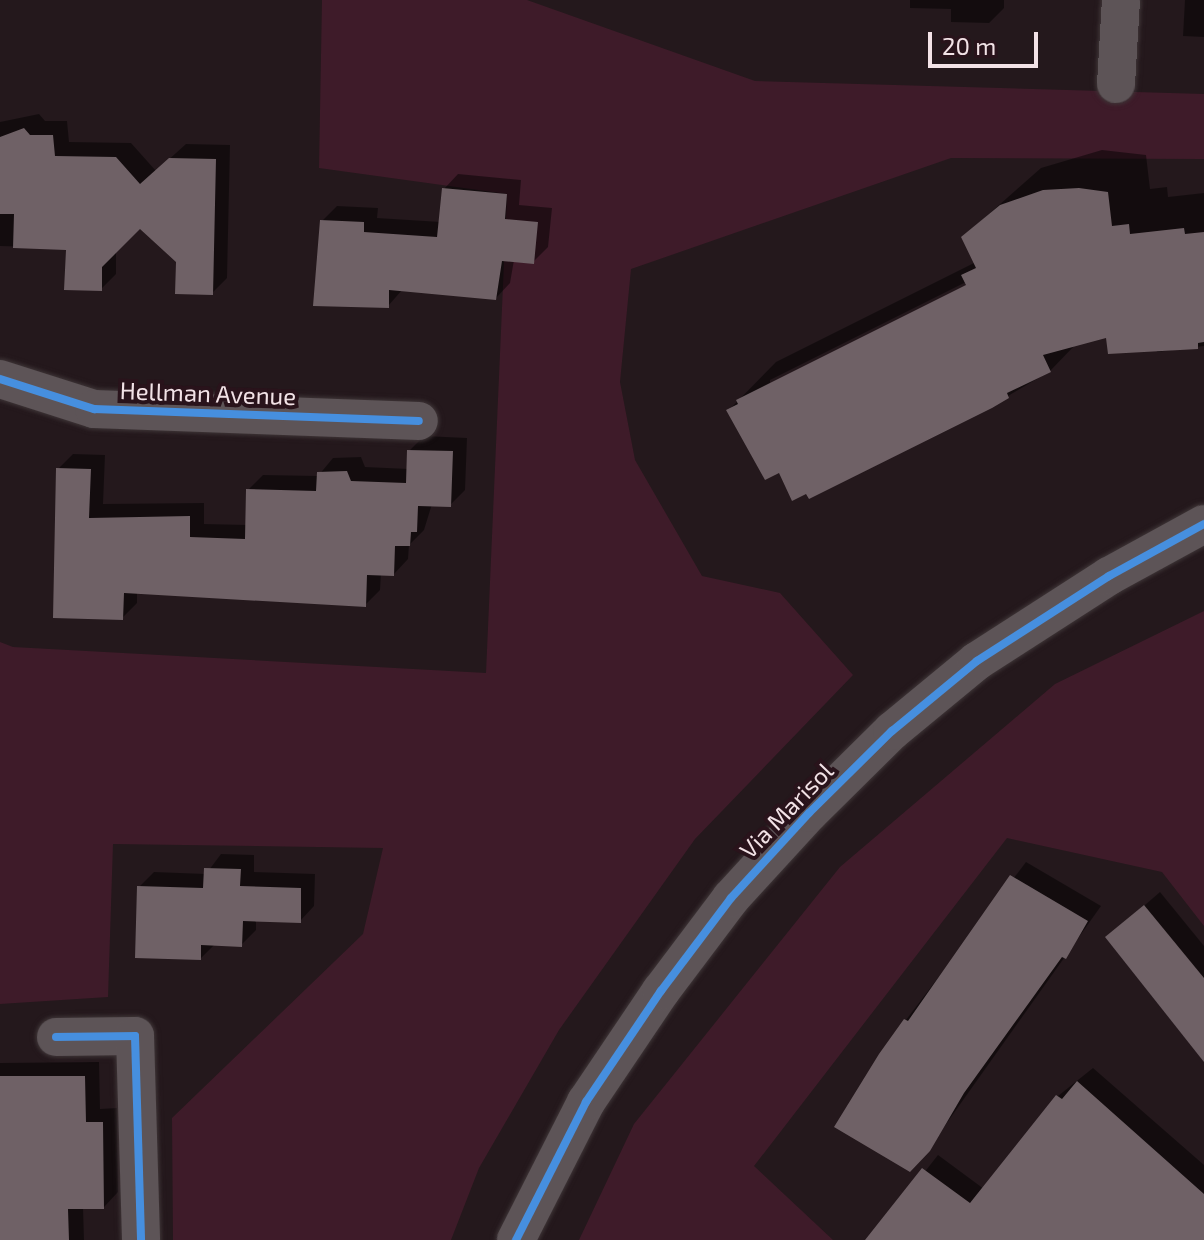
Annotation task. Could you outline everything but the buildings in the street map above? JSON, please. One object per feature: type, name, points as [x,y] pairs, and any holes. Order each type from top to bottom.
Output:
[{"type":"street","points":[[1116,84],[1121,0]]},
{"type":"street","name":"Hellman Avenue","points":[[0,379],[94,409],[419,421]]},
{"type":"street","name":"Via Marisol","points":[[516,1240],[586,1102],[661,991],[731,898],[809,813],[892,731],[977,661],[1109,576],[1204,524]]},
{"type":"street","points":[[56,1037],[135,1036],[141,1240]]},
{"type":"shaded area","points":[[322,0],[527,0],[755,81],[1204,94],[1204,159],[951,158],[631,269],[620,382],[635,460],[702,576],[780,593],[853,675],[695,839],[559,1030],[479,1168],[451,1240],[173,1240],[172,1118],[363,934],[383,848],[113,844],[108,997],[0,1004],[0,642],[13,647],[486,673],[507,194],[319,168]]},
{"type":"shaded area","points":[[1204,611],[1204,926],[1162,872],[1007,838],[754,1166],[833,1240],[579,1240],[634,1124],[840,867],[1055,684]]},
{"type":"cycle path","points":[[0,379],[94,409],[419,421]]},
{"type":"cycle path","points":[[516,1240],[586,1102],[661,991],[731,898],[809,813],[892,731],[977,661],[1109,576],[1204,524]]},
{"type":"cycle path","points":[[56,1037],[135,1036],[141,1240]]}]
